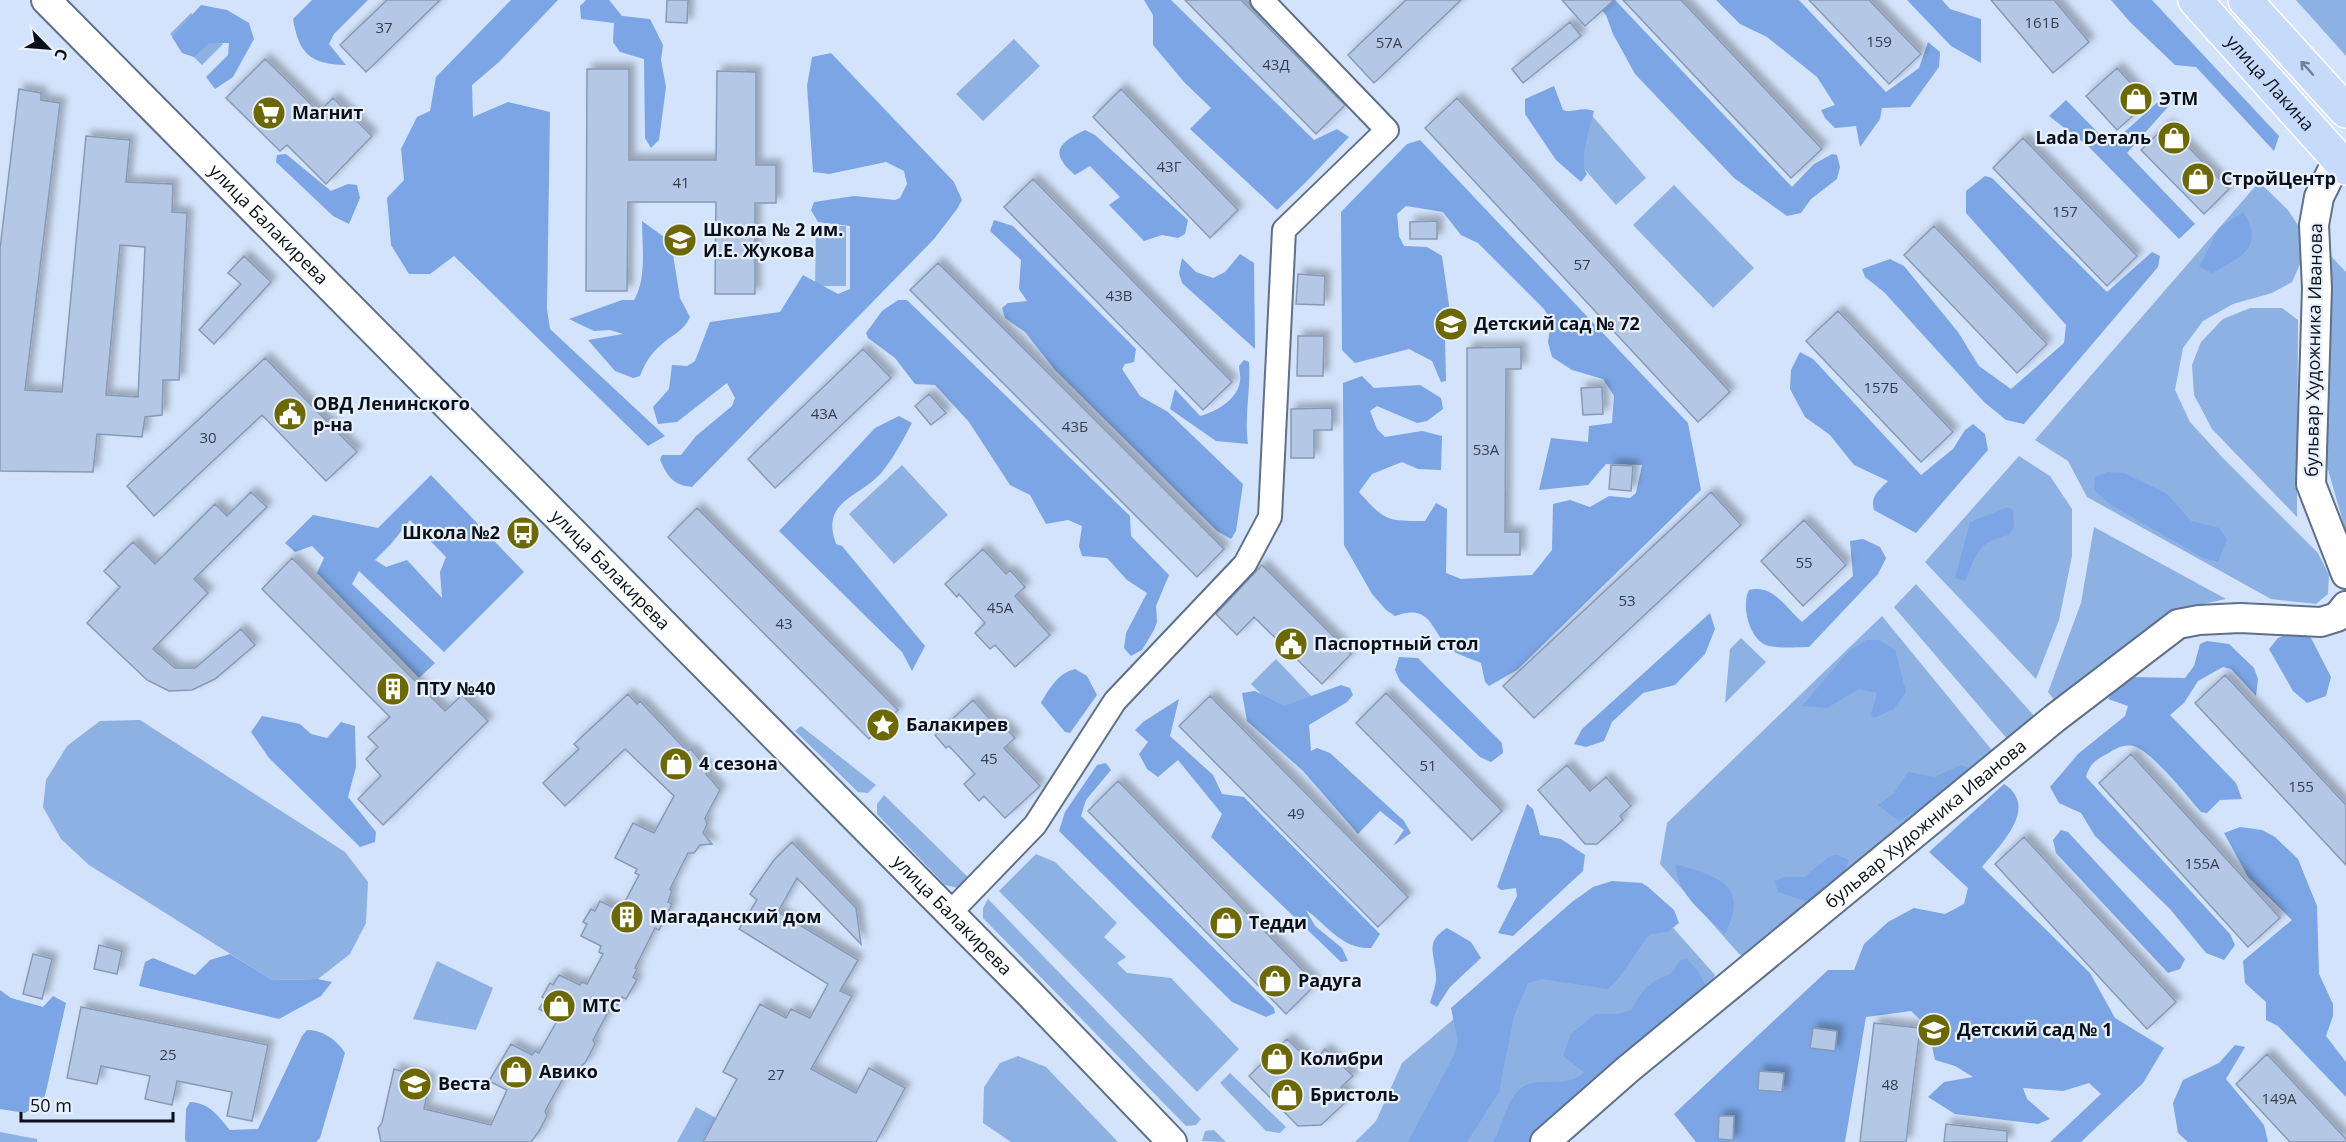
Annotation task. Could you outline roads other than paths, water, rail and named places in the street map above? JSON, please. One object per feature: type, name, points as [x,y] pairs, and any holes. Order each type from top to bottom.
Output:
[{"type":"highway","name":"улица Лакина","points":[[2195,0],[2345,163]]},
{"type":"highway","name":"улица Лакина","points":[[2245,0],[2346,111]]},
{"type":"street","name":"улица Балакирева","points":[[46,0],[1172,1142]]},
{"type":"street","points":[[949,914],[1035,825],[1115,701],[1245,564],[1270,517],[1284,230],[1387,130],[1262,0]]},
{"type":"street","name":"бульвар Художника Иванова","points":[[2345,163],[2331,173],[2319,197],[2314,225],[2317,288],[2311,484],[2346,574]]},
{"type":"street","name":"бульвар Художника Иванова","points":[[1545,1142],[1628,1070],[2037,733],[2178,624],[2199,620],[2240,618],[2321,622],[2337,617],[2346,606]]},
{"type":"place","name":"ЭТМ","points":[[2136,99]]},
{"type":"place","name":"Магнит","points":[[269,113]]},
{"type":"place","name":"Lada Dеталь","points":[[2174,138]]},
{"type":"place","name":"СтройЦентр","points":[[2198,179]]},
{"type":"place","name":"Школа № 2 им. И.Е. Жукова","points":[[680,240]]},
{"type":"place","name":"Детский сад № 72","points":[[1451,324]]},
{"type":"place","name":"ОВД Ленинского р-на","points":[[290,414]]},
{"type":"place","name":"Школа №2","points":[[523,533]]},
{"type":"place","name":"Паспортный стол","points":[[1291,644]]},
{"type":"place","name":"ПТУ №40","points":[[393,689]]},
{"type":"place","name":"Балакирев","points":[[883,725]]},
{"type":"place","name":"4 сезона","points":[[676,764]]},
{"type":"place","name":"Магаданский дом","points":[[627,917]]},
{"type":"place","name":"Тедди","points":[[1226,923]]},
{"type":"place","name":"Радуга","points":[[1275,981]]},
{"type":"place","name":"МТС","points":[[559,1006]]},
{"type":"place","name":"Детский сад № 1","points":[[1934,1030]]},
{"type":"place","name":"Колибри","points":[[1277,1059]]},
{"type":"place","name":"Авико","points":[[516,1072]]},
{"type":"place","name":"Веста","points":[[415,1084]]},
{"type":"place","name":"Бристоль","points":[[1287,1095]]}]
